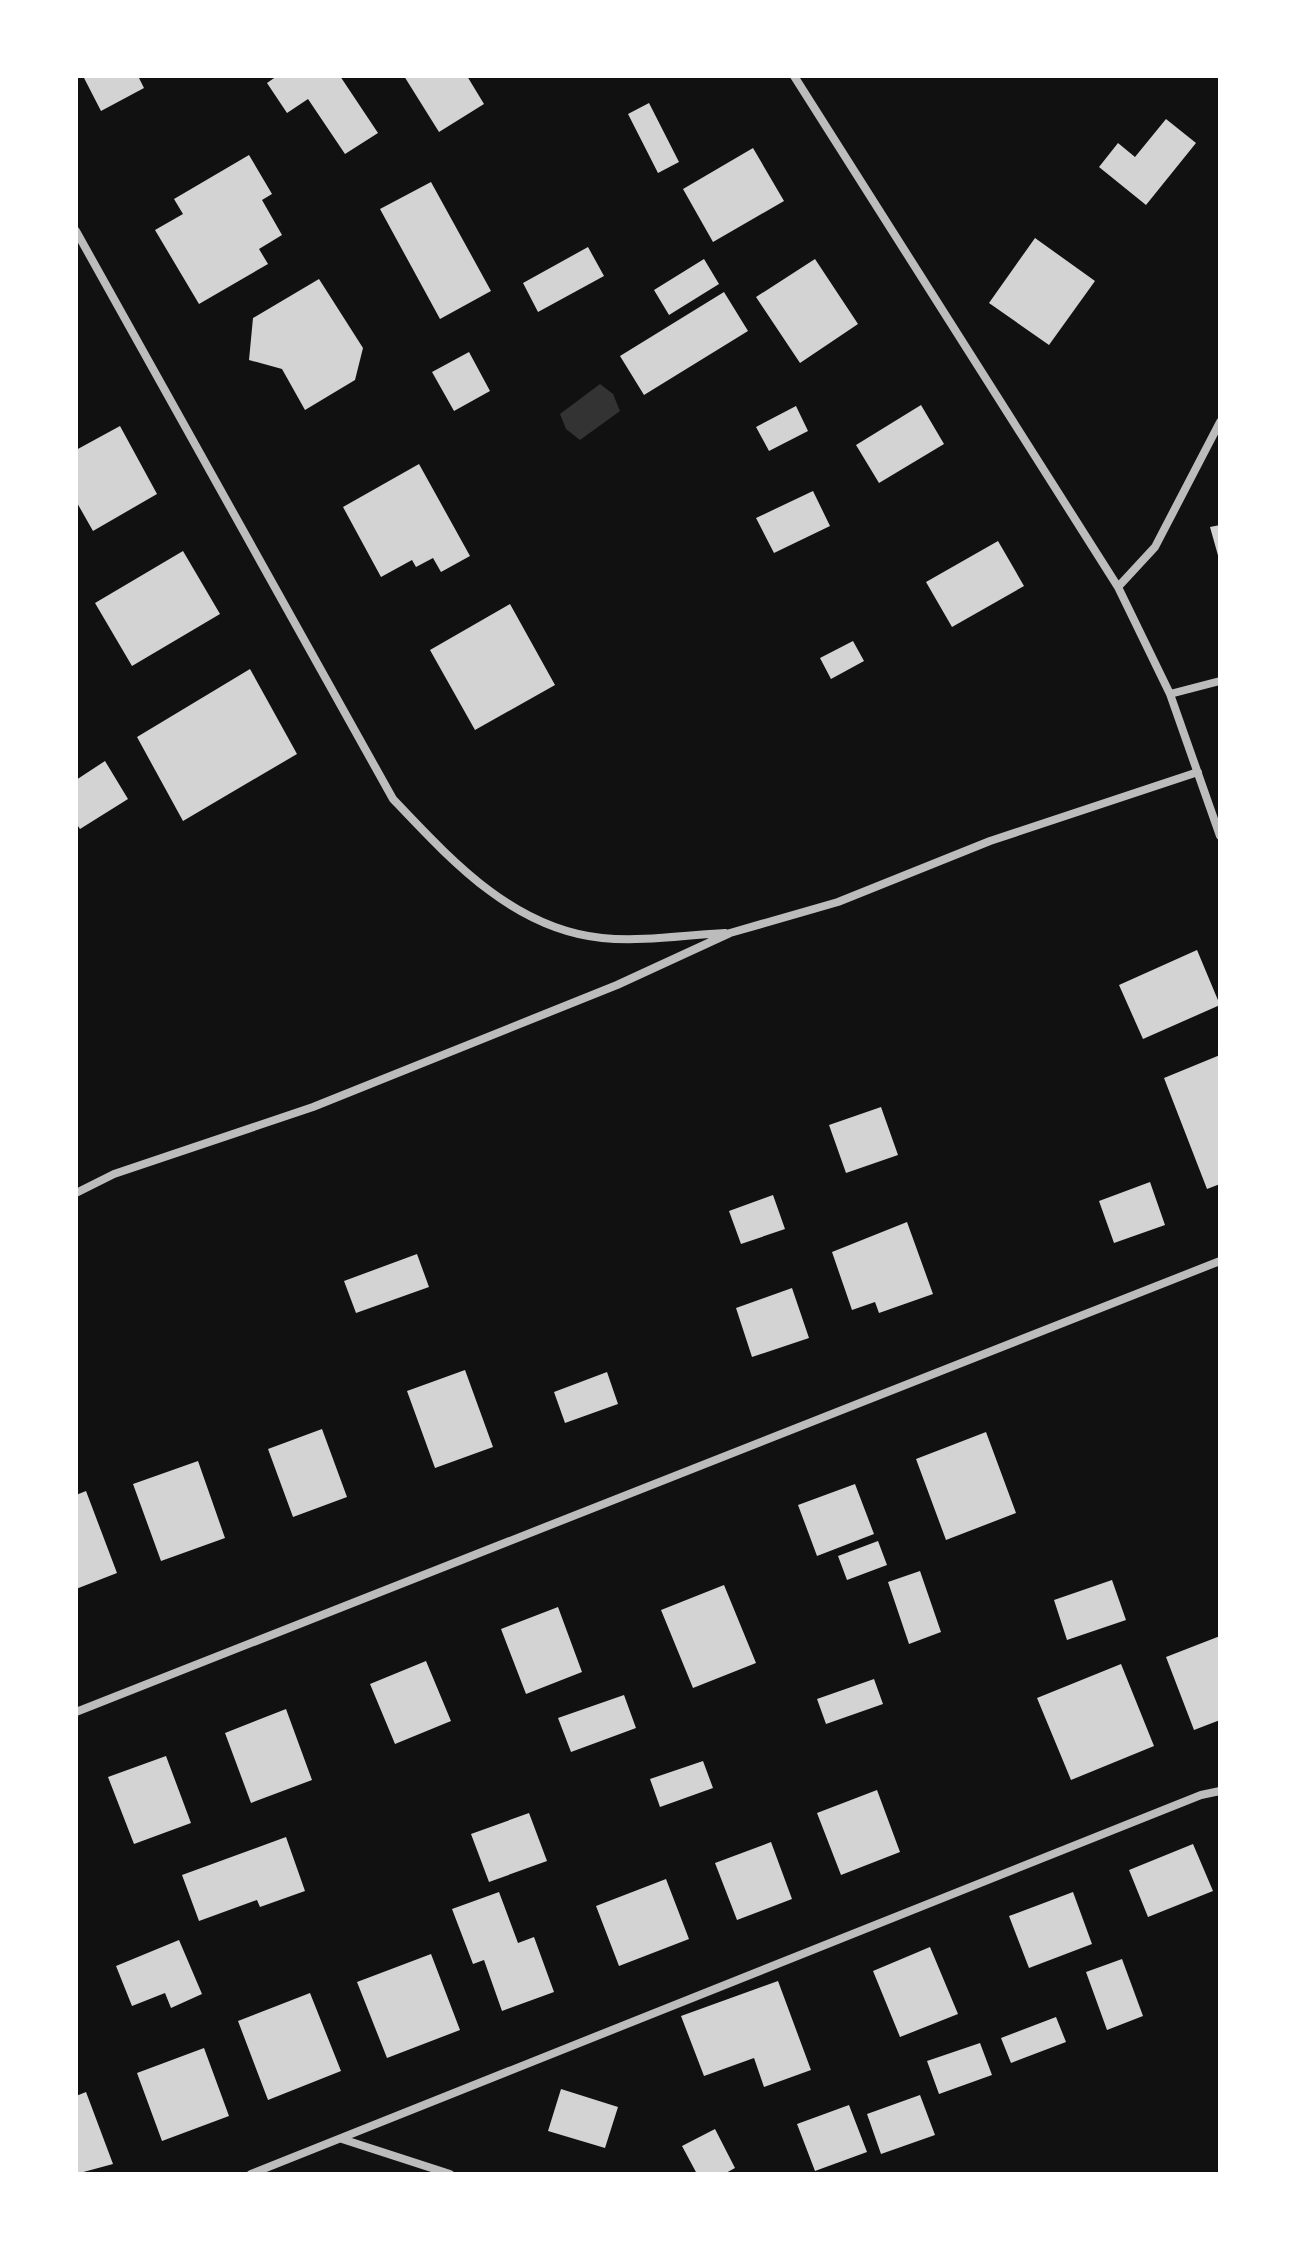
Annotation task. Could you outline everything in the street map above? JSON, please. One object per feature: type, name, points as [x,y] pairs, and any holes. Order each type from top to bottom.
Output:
[{"type":"street","points":[[794,76],[1118,587],[1170,694],[1220,836]]},
{"type":"street","points":[[76,231],[393,799],[452,861],[523,916],[602,938],[730,933]]},
{"type":"street","points":[[1118,587],[1155,547],[1220,422]]},
{"type":"street","points":[[1170,694],[1220,681]]},
{"type":"street","points":[[76,1193],[114,1174],[313,1107],[617,985],[730,933],[838,902],[990,841],[1198,772]]},
{"type":"street","points":[[76,1712],[1220,1261]]},
{"type":"street","points":[[251,2174],[1201,1795],[1220,1791]]},
{"type":"street","points":[[342,2139],[450,2174]]},
{"type":"shaded area","points":[[600,384],[613,394],[620,411],[580,440],[566,429],[560,414]]},
{"type":"building","points":[[83,76],[138,76],[144,88],[101,111]]},
{"type":"building","points":[[277,76],[340,76],[378,133],[345,154],[308,99],[287,113],[267,83]]},
{"type":"building","points":[[404,76],[467,76],[484,104],[439,132]]},
{"type":"building","points":[[649,103],[679,162],[658,173],[628,114]]},
{"type":"building","points":[[1166,119],[1196,143],[1146,205],[1099,167],[1118,143],[1135,157]]},
{"type":"building","points":[[753,148],[784,201],[713,242],[683,189]]},
{"type":"building","points":[[249,155],[272,194],[262,200],[282,235],[259,249],[268,264],[199,304],[155,230],[183,214],[174,199]]},
{"type":"building","points":[[431,182],[491,291],[440,319],[380,209]]},
{"type":"building","points":[[1035,238],[1095,281],[1049,345],[989,303]]},
{"type":"building","points":[[588,247],[604,276],[538,312],[523,283]]},
{"type":"building","points":[[704,259],[719,284],[669,315],[654,290]]},
{"type":"building","points":[[815,259],[858,324],[800,363],[756,297]]},
{"type":"building","points":[[319,279],[363,348],[355,380],[305,410],[282,369],[249,360],[253,318]]},
{"type":"building","points":[[724,292],[748,331],[644,395],[620,356]]},
{"type":"building","points":[[469,352],[490,391],[454,411],[432,372]]},
{"type":"building","points":[[921,405],[944,444],[879,483],[856,445]]},
{"type":"building","points":[[796,406],[808,431],[769,451],[756,427]]},
{"type":"building","points":[[120,426],[157,494],[93,531],[76,501],[76,450]]},
{"type":"building","points":[[419,464],[470,556],[441,572],[433,558],[416,567],[412,560],[381,577],[343,507]]},
{"type":"building","points":[[813,491],[830,526],[774,553],[756,518]]},
{"type":"building","points":[[1220,525],[1220,559],[1219,559],[1210,527]]},
{"type":"building","points":[[998,541],[1024,586],[952,627],[926,582]]},
{"type":"building","points":[[183,551],[220,614],[132,666],[95,603]]},
{"type":"building","points":[[510,604],[555,685],[475,730],[430,650]]},
{"type":"building","points":[[853,641],[864,661],[831,679],[820,658]]},
{"type":"building","points":[[250,669],[297,754],[183,821],[137,737]]},
{"type":"building","points":[[105,761],[128,799],[80,829],[76,823],[76,780]]},
{"type":"building","points":[[1197,950],[1220,1005],[1143,1039],[1119,985]]},
{"type":"building","points":[[1220,1055],[1220,1184],[1207,1189],[1164,1078]]},
{"type":"building","points":[[881,1107],[898,1155],[846,1173],[829,1125]]},
{"type":"building","points":[[1150,1182],[1165,1225],[1114,1243],[1099,1201]]},
{"type":"building","points":[[773,1195],[785,1229],[741,1244],[729,1211]]},
{"type":"building","points":[[907,1222],[933,1294],[879,1313],[875,1302],[852,1310],[832,1252]]},
{"type":"building","points":[[417,1254],[429,1287],[356,1313],[344,1281]]},
{"type":"building","points":[[792,1288],[809,1338],[752,1357],[736,1308]]},
{"type":"building","points":[[465,1370],[493,1447],[435,1468],[407,1391]]},
{"type":"building","points":[[607,1372],[618,1404],[565,1423],[554,1392]]},
{"type":"building","points":[[322,1429],[347,1497],[293,1517],[268,1449]]},
{"type":"building","points":[[986,1432],[1016,1513],[946,1540],[916,1459]]},
{"type":"building","points":[[198,1461],[225,1538],[161,1561],[133,1484]]},
{"type":"building","points":[[855,1484],[874,1534],[817,1556],[798,1505]]},
{"type":"building","points":[[86,1491],[117,1573],[76,1589],[76,1495]]},
{"type":"building","points":[[878,1541],[887,1565],[847,1580],[838,1556]]},
{"type":"building","points":[[920,1571],[941,1632],[909,1644],[888,1582]]},
{"type":"building","points":[[1112,1580],[1126,1620],[1067,1640],[1054,1600]]},
{"type":"building","points":[[724,1585],[756,1663],[693,1688],[661,1610]]},
{"type":"building","points":[[558,1607],[582,1672],[526,1694],[501,1629]]},
{"type":"building","points":[[1220,1636],[1220,1720],[1194,1730],[1166,1657]]},
{"type":"building","points":[[426,1661],[451,1721],[395,1744],[370,1684]]},
{"type":"building","points":[[1121,1664],[1154,1746],[1071,1780],[1037,1698]]},
{"type":"building","points":[[874,1679],[883,1704],[826,1724],[817,1699]]},
{"type":"building","points":[[624,1695],[636,1728],[571,1752],[558,1718]]},
{"type":"building","points":[[286,1709],[312,1780],[251,1803],[225,1733]]},
{"type":"building","points":[[166,1756],[191,1823],[134,1844],[108,1777]]},
{"type":"building","points":[[703,1761],[713,1788],[660,1807],[650,1779]]},
{"type":"building","points":[[877,1790],[900,1852],[841,1875],[817,1813]]},
{"type":"building","points":[[529,1813],[547,1861],[489,1882],[471,1834]]},
{"type":"building","points":[[286,1837],[305,1891],[260,1907],[257,1900],[199,1921],[182,1875]]},
{"type":"building","points":[[771,1842],[792,1899],[737,1920],[715,1863]]},
{"type":"building","points":[[1193,1844],[1213,1891],[1148,1917],[1129,1870]]},
{"type":"building","points":[[666,1879],[689,1939],[619,1966],[596,1906]]},
{"type":"building","points":[[499,1892],[518,1943],[534,1937],[554,1992],[502,2011],[484,1960],[473,1964],[452,1909]]},
{"type":"building","points":[[1073,1892],[1092,1944],[1029,1968],[1009,1916]]},
{"type":"building","points":[[179,1940],[202,1994],[171,2008],[165,1993],[132,2006],[116,1966]]},
{"type":"building","points":[[930,1947],[958,2014],[900,2037],[873,1971]]},
{"type":"building","points":[[431,1954],[460,2030],[387,2058],[357,1982]]},
{"type":"building","points":[[1122,1959],[1143,2016],[1107,2030],[1086,1972]]},
{"type":"building","points":[[778,1981],[811,2070],[764,2087],[754,2058],[704,2076],[681,2016]]},
{"type":"building","points":[[310,1993],[341,2071],[268,2100],[238,2021]]},
{"type":"building","points":[[1056,2017],[1066,2042],[1011,2063],[1001,2038]]},
{"type":"building","points":[[980,2043],[992,2075],[939,2094],[927,2061]]},
{"type":"building","points":[[204,2048],[229,2116],[162,2141],[137,2073]]},
{"type":"building","points":[[561,2089],[618,2107],[605,2148],[548,2131]]},
{"type":"building","points":[[86,2092],[113,2164],[76,2174],[76,2096]]},
{"type":"building","points":[[920,2095],[935,2135],[881,2154],[867,2114]]},
{"type":"building","points":[[849,2105],[867,2152],[815,2171],[797,2124]]},
{"type":"building","points":[[715,2129],[735,2168],[724,2174],[697,2174],[682,2146]]}]
